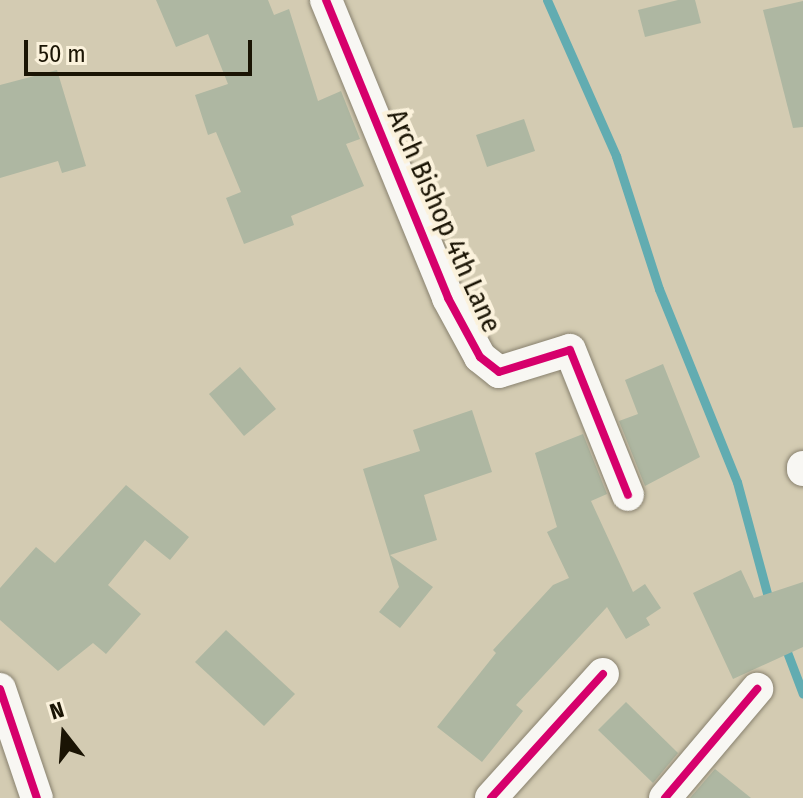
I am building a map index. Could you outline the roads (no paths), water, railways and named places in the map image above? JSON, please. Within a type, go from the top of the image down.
[{"type":"street","name":"Arch Bishop 4th Lane","points":[[326,0],[448,298],[480,357],[499,372],[570,350],[628,495]]},
{"type":"street","points":[[491,798],[603,674]]},
{"type":"street","points":[[0,689],[37,798]]},
{"type":"street","points":[[665,798],[757,689]]},
{"type":"waterway","points":[[547,0],[616,156],[659,289],[737,482],[770,604]]},
{"type":"waterway","points":[[784,644],[803,694]]}]
